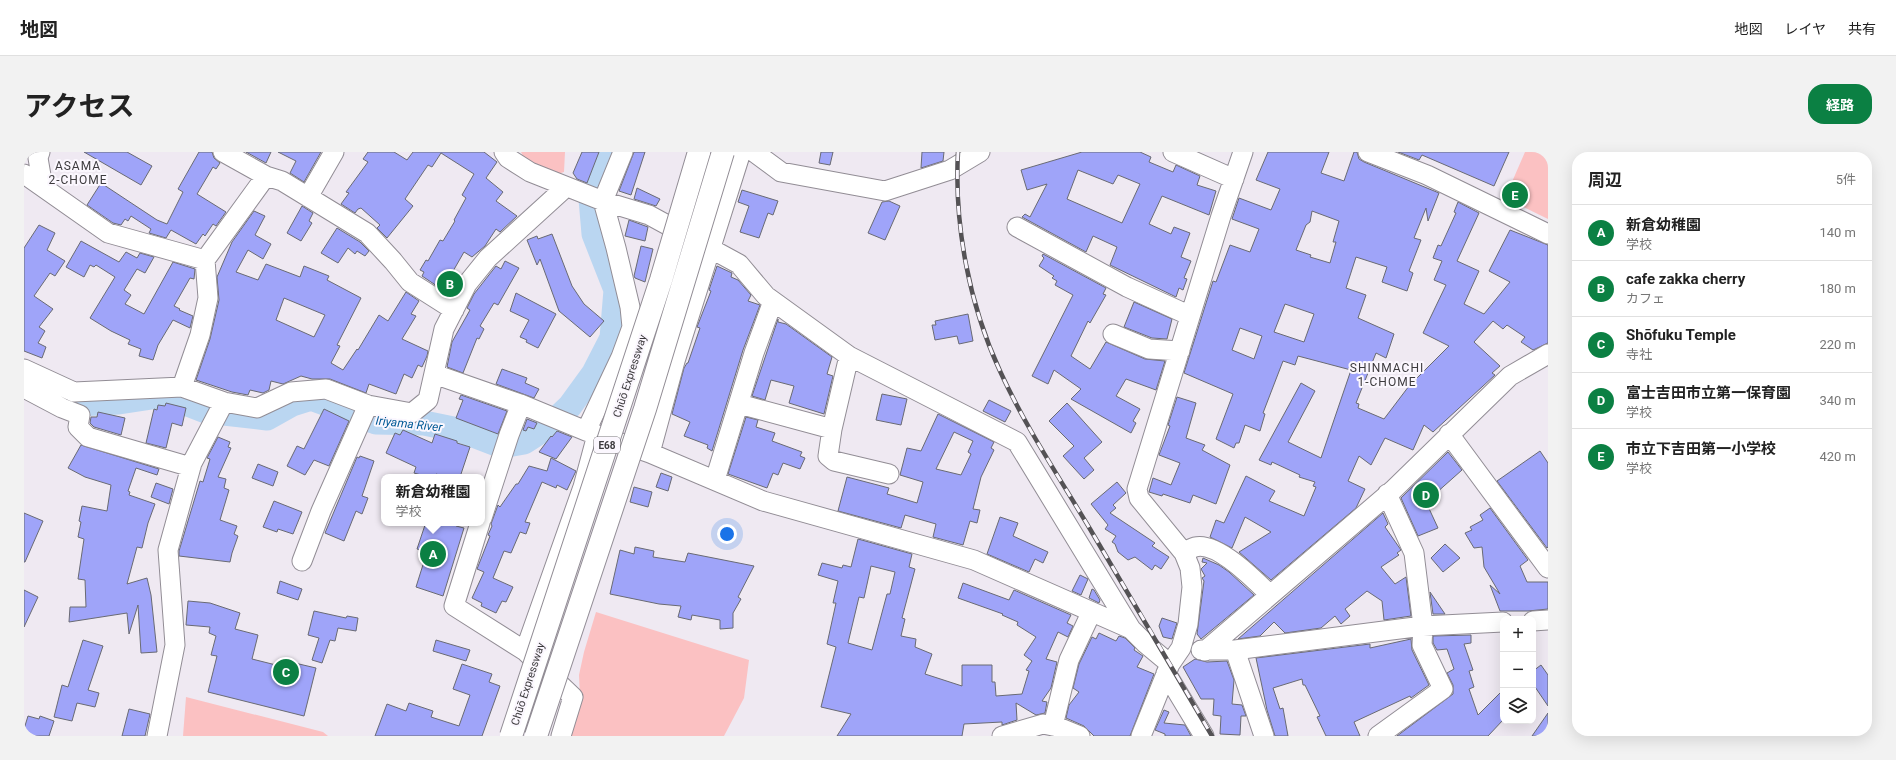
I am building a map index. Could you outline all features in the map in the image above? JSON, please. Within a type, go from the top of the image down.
[{"type":"highway","name":"Chūō Expressway","points":[[511,736],[661,280],[699,152]]},
{"type":"highway","name":"E68","points":[[536,736],[645,409],[723,152]]},
{"type":"street","points":[[224,152],[266,176],[282,181],[367,233],[410,282],[454,310]]},
{"type":"street","points":[[308,197],[334,152]]},
{"type":"street","points":[[504,152],[508,158],[530,172],[566,188],[649,215],[739,264],[766,296],[849,356],[1017,442],[1131,629],[1168,668],[1204,736]]},
{"type":"street","points":[[595,198],[623,152]]},
{"type":"street","points":[[650,453],[675,361],[741,152]]},
{"type":"street","points":[[754,152],[781,172],[885,191],[950,170],[980,152]]},
{"type":"street","points":[[1173,152],[1234,179]]},
{"type":"street","points":[[1141,736],[1168,668],[1181,648],[1188,624],[1192,587],[1190,568],[1184,553],[1139,498],[1137,489],[1191,314],[1244,152]]},
{"type":"street","points":[[1368,152],[1427,175],[1548,234]]},
{"type":"street","points":[[34,154],[44,187]]},
{"type":"street","points":[[24,174],[108,232],[205,260]]},
{"type":"street","points":[[182,387],[200,335],[208,298],[205,260],[266,176]]},
{"type":"street","points":[[24,369],[74,392],[182,387],[221,409],[257,408],[291,392],[326,389],[364,413],[412,413],[428,400],[444,329],[467,284],[488,258],[566,188]]},
{"type":"street","points":[[525,651],[583,487],[591,433],[632,327],[630,307],[620,263],[595,198]]},
{"type":"street","points":[[1017,227],[1127,287],[1184,313],[1191,314]]},
{"type":"street","points":[[715,480],[754,353],[773,301]]},
{"type":"street","points":[[1113,334],[1149,348],[1180,351]]},
{"type":"street","points":[[1204,651],[1387,494],[1510,376],[1548,354]]},
{"type":"street","points":[[849,356],[832,429],[828,456],[834,461],[889,474]]},
{"type":"street","points":[[434,374],[521,404],[591,433],[650,453],[763,501],[974,560],[1091,613],[1131,629]]},
{"type":"street","points":[[24,388],[62,408],[80,415],[78,427],[88,437],[191,467]]},
{"type":"street","points":[[485,509],[521,404]]},
{"type":"street","points":[[739,404],[832,429]]},
{"type":"street","points":[[157,736],[175,645],[168,550],[191,467],[221,409]]},
{"type":"street","points":[[302,561],[321,511],[364,413]]},
{"type":"street","points":[[1449,434],[1545,555]]},
{"type":"street","points":[[1378,736],[1443,689],[1422,645],[1423,626],[1414,554],[1387,494]]},
{"type":"street","points":[[479,526],[454,606],[525,651],[573,697],[561,736]]},
{"type":"street","points":[[1184,553],[1195,547],[1200,547],[1219,553],[1236,562],[1270,595]]},
{"type":"street","points":[[1053,726],[1069,660],[1091,613]]},
{"type":"street","points":[[1536,621],[1548,620]]},
{"type":"street","points":[[1181,648],[1204,651],[1235,650],[1423,626],[1500,622]]},
{"type":"street","points":[[1235,650],[1264,736]]},
{"type":"street","points":[[1002,736],[1043,724],[1080,736]]},
{"type":"shaded area","points":[[521,152],[565,152],[564,172],[551,176],[523,156]]},
{"type":"shaded area","points":[[1525,152],[1548,152],[1548,219],[1505,198]]},
{"type":"shaded area","points":[[596,612],[749,660],[744,698],[724,736],[571,736],[580,698],[579,675]]},
{"type":"shaded area","points":[[186,697],[323,732],[328,736],[183,736]]},
{"type":"building","points":[[84,152],[127,152],[152,166],[141,185]]},
{"type":"building","points":[[199,152],[212,152],[214,158],[220,163],[216,169],[213,167],[197,194],[226,212],[216,226],[213,224],[205,236],[203,234],[196,244],[171,230],[166,238],[149,233],[151,229],[131,216],[128,221],[125,219],[121,225],[113,223],[87,205],[101,183],[157,220],[167,224],[183,192],[178,189]]},
{"type":"building","points":[[246,152],[271,152],[266,163]]},
{"type":"building","points":[[278,152],[321,152],[304,182],[290,173],[296,161]]},
{"type":"building","points":[[368,152],[394,152],[407,160],[413,152],[484,152],[497,162],[486,178],[503,192],[496,201],[517,216],[500,232],[496,229],[485,246],[472,257],[464,252],[452,273],[456,275],[453,281],[455,283],[449,294],[422,276],[424,272],[420,270],[426,260],[428,261],[440,240],[443,241],[455,221],[454,220],[466,198],[462,195],[474,174],[441,153],[432,167],[428,165],[405,199],[413,206],[387,238],[377,228],[380,225],[361,208],[355,213],[341,204],[349,193],[346,192],[368,162],[363,159]]},
{"type":"building","points":[[582,152],[599,152],[587,183],[577,179],[573,173]]},
{"type":"building","points":[[634,152],[645,152],[631,195],[619,191]]},
{"type":"building","points":[[821,152],[833,152],[830,165],[819,163]]},
{"type":"building","points":[[922,152],[944,152],[943,161],[921,168]]},
{"type":"building","points":[[1082,152],[1140,152],[1151,157],[1149,162],[1173,172],[1176,165],[1200,176],[1197,185],[1216,191],[1209,215],[1162,196],[1149,224],[1171,234],[1174,227],[1190,233],[1181,257],[1191,261],[1184,278],[1187,279],[1183,290],[1179,288],[1176,297],[1110,265],[1117,247],[1093,236],[1086,252],[1022,217],[1025,214],[1030,217],[1047,184],[1027,190],[1021,170]],"holes":[[[1078,170],[1113,184],[1118,175],[1140,184],[1122,223],[1067,199]]]},
{"type":"building","points":[[1268,152],[1329,152],[1321,173],[1344,181],[1354,152],[1357,152],[1359,159],[1364,162],[1439,193],[1428,221],[1426,208],[1414,238],[1421,240],[1409,271],[1413,273],[1407,291],[1382,282],[1387,267],[1356,257],[1346,288],[1366,295],[1358,318],[1394,334],[1386,358],[1376,353],[1356,403],[1359,404],[1358,408],[1384,419],[1409,386],[1449,346],[1423,333],[1446,285],[1434,280],[1442,261],[1433,258],[1438,245],[1441,246],[1456,213],[1454,212],[1458,202],[1479,213],[1457,261],[1479,271],[1464,304],[1484,314],[1510,282],[1489,271],[1510,230],[1548,245],[1548,343],[1533,350],[1521,342],[1525,337],[1507,325],[1503,329],[1493,321],[1474,342],[1500,366],[1492,373],[1495,375],[1433,432],[1424,425],[1413,450],[1385,438],[1371,465],[1359,456],[1348,481],[1365,489],[1356,508],[1271,580],[1239,552],[1271,532],[1245,517],[1232,548],[1210,537],[1216,520],[1224,523],[1246,476],[1275,491],[1269,501],[1304,516],[1316,487],[1313,486],[1315,482],[1299,477],[1300,475],[1272,462],[1271,465],[1259,460],[1301,383],[1315,391],[1288,442],[1321,458],[1351,370],[1298,356],[1295,365],[1283,361],[1263,413],[1265,414],[1260,431],[1245,425],[1239,443],[1236,443],[1234,448],[1216,439],[1233,394],[1184,373],[1213,281],[1216,282],[1230,245],[1250,252],[1259,229],[1232,219],[1239,198],[1271,210],[1280,189],[1256,180]],"holes":[[[1312,211],[1339,221],[1333,242],[1336,242],[1330,263],[1310,257],[1311,255],[1296,250],[1306,225],[1310,222]],[[1285,304],[1314,314],[1304,342],[1274,332]],[[1240,328],[1262,336],[1254,359],[1232,350]]]},
{"type":"building","points":[[1398,152],[1509,152],[1494,186],[1422,155],[1419,160]]},
{"type":"building","points":[[637,188],[660,199],[656,206],[634,199]]},
{"type":"building","points":[[742,190],[778,201],[773,215],[768,213],[759,238],[740,232],[749,206],[738,202]]},
{"type":"building","points":[[889,201],[900,206],[885,240],[868,233],[882,202]]},
{"type":"building","points":[[302,206],[313,213],[309,221],[312,223],[301,241],[287,233]]},
{"type":"building","points":[[254,211],[265,216],[255,235],[271,244],[263,259],[248,250],[236,272],[258,280],[266,264],[300,277],[304,266],[329,276],[327,280],[361,298],[337,345],[340,346],[331,363],[343,370],[357,349],[358,350],[379,315],[388,321],[406,292],[419,301],[411,314],[416,316],[402,339],[428,351],[422,367],[418,365],[412,378],[404,374],[396,394],[369,384],[366,393],[330,379],[312,379],[301,376],[283,384],[271,381],[269,390],[263,393],[250,390],[248,395],[232,392],[196,380],[210,339],[219,300],[217,277],[232,242]],"holes":[[[284,298],[325,315],[314,337],[276,320]]]},
{"type":"building","points":[[629,220],[648,227],[645,241],[625,236]]},
{"type":"building","points":[[39,225],[55,233],[47,250],[65,261],[55,276],[50,273],[34,296],[53,309],[39,327],[45,331],[38,343],[46,347],[42,358],[24,351],[24,248]]},
{"type":"building","points":[[337,228],[360,242],[369,251],[365,256],[357,251],[355,254],[348,248],[338,263],[321,253]]},
{"type":"building","points":[[552,234],[572,286],[584,304],[604,321],[590,337],[559,311],[540,259],[537,265],[527,240],[537,236],[538,239]]},
{"type":"building","points":[[81,241],[119,262],[126,252],[137,258],[140,253],[154,257],[145,273],[137,269],[124,290],[131,295],[125,304],[144,314],[173,262],[195,269],[194,279],[190,278],[174,306],[180,309],[179,310],[193,316],[190,328],[173,320],[158,345],[153,360],[139,356],[141,349],[128,344],[130,340],[111,331],[90,318],[115,277],[96,265],[94,267],[90,265],[84,277],[66,267]]},
{"type":"building","points":[[641,246],[653,249],[645,282],[635,278],[634,276]]},
{"type":"building","points":[[1043,254],[1106,288],[1103,294],[1106,295],[1090,323],[1088,321],[1071,356],[1090,369],[1106,342],[1145,359],[1165,361],[1156,390],[1126,379],[1116,396],[1140,409],[1133,421],[1136,423],[1131,433],[1071,399],[1081,389],[1054,370],[1048,384],[1032,376],[1073,295],[1055,285],[1057,281],[1052,278],[1054,276],[1039,266],[1044,258],[1042,256]]},
{"type":"building","points":[[505,261],[519,268],[498,305],[494,303],[480,326],[484,329],[479,339],[477,338],[463,373],[447,367],[452,342],[470,310],[467,308],[474,294],[496,266],[501,269]]},
{"type":"building","points":[[717,266],[732,273],[731,277],[738,280],[751,295],[748,301],[760,305],[743,350],[712,451],[707,448],[708,445],[684,436],[690,422],[672,414],[684,368],[688,363],[700,328],[697,327],[711,291],[709,290]]},
{"type":"building","points":[[516,293],[556,314],[538,348],[520,337],[529,320],[510,311]]},
{"type":"building","points":[[1134,302],[1172,319],[1167,339],[1152,338],[1124,327]]},
{"type":"building","points":[[968,314],[973,341],[959,344],[957,336],[935,340],[932,325],[936,325],[935,321]]},
{"type":"building","points":[[778,319],[778,322],[786,324],[832,357],[827,374],[833,376],[824,414],[789,403],[794,386],[771,380],[765,400],[752,396]]},
{"type":"building","points":[[502,369],[527,378],[525,383],[539,389],[534,398],[496,384]]},
{"type":"building","points":[[882,394],[907,399],[901,425],[876,420]]},
{"type":"building","points":[[461,395],[507,411],[498,434],[456,418],[463,400],[459,399]]},
{"type":"building","points":[[1177,397],[1196,403],[1186,438],[1205,445],[1202,450],[1230,465],[1216,504],[1193,495],[1190,503],[1163,494],[1162,496],[1149,492],[1153,478],[1171,485],[1180,463],[1159,455],[1170,426],[1168,425]]},
{"type":"building","points":[[989,400],[1011,411],[1005,422],[983,411]]},
{"type":"building","points":[[166,403],[186,408],[182,426],[172,423],[166,448],[146,443],[154,409],[157,410],[158,405],[165,406]]},
{"type":"building","points":[[1067,403],[1102,442],[1084,458],[1094,470],[1084,479],[1063,456],[1074,446],[1049,421]]},
{"type":"building","points":[[324,409],[349,421],[329,466],[314,460],[305,475],[287,466],[297,446],[304,449]]},
{"type":"building","points":[[98,412],[125,418],[121,435],[94,427],[90,423],[91,417],[97,417]]},
{"type":"building","points":[[938,414],[994,442],[991,448],[994,450],[981,477],[973,509],[980,510],[977,523],[970,521],[963,545],[933,537],[936,524],[905,515],[901,528],[838,511],[847,477],[889,488],[887,494],[917,503],[923,482],[900,475],[907,448],[921,451]],"holes":[[[954,432],[973,441],[968,452],[971,454],[961,475],[936,469]]]},
{"type":"building","points":[[746,417],[758,420],[756,427],[775,433],[772,441],[802,452],[800,456],[805,458],[800,469],[783,463],[778,475],[773,473],[767,488],[728,474]]},
{"type":"building","points":[[527,419],[537,423],[534,429],[528,427],[526,431],[523,430]]},
{"type":"building","points":[[403,430],[432,443],[435,434],[470,447],[461,474],[414,473],[416,467],[386,453],[395,433],[400,435]]},
{"type":"building","points":[[557,431],[572,437],[556,459],[539,452],[551,436],[552,437]]},
{"type":"building","points":[[218,437],[230,442],[228,447],[231,448],[218,477],[226,479],[224,488],[229,490],[220,520],[237,526],[234,534],[238,536],[230,562],[179,556],[179,551],[200,481],[203,482],[210,459],[207,458]]},
{"type":"building","points":[[81,445],[159,469],[157,475],[136,468],[128,491],[130,492],[129,495],[155,504],[148,523],[142,548],[137,547],[127,584],[147,578],[151,595],[157,652],[141,653],[138,605],[129,634],[127,613],[69,622],[70,607],[86,607],[85,580],[78,579],[84,539],[78,537],[82,506],[107,511],[111,485],[85,477],[68,468]]},
{"type":"building","points":[[1540,451],[1548,463],[1547,548],[1497,481]]},
{"type":"building","points":[[1448,452],[1462,470],[1426,502],[1438,528],[1418,536],[1401,498]]},
{"type":"building","points":[[360,456],[374,461],[362,496],[368,498],[362,514],[356,511],[344,541],[325,533],[357,457],[359,458]]},
{"type":"building","points":[[551,458],[576,471],[567,490],[557,485],[556,488],[542,482],[525,522],[530,523],[526,534],[520,532],[511,553],[504,551],[493,578],[513,587],[506,602],[502,601],[496,613],[481,606],[482,603],[472,598],[484,572],[477,569],[490,536],[488,535],[492,526],[491,524],[498,505],[500,507],[516,484],[518,484],[529,466],[547,471]]},
{"type":"building","points":[[258,464],[278,472],[273,486],[252,478]]},
{"type":"building","points":[[661,473],[672,477],[668,491],[656,487]]},
{"type":"building","points":[[1117,482],[1126,493],[1113,505],[1116,508],[1110,513],[1155,543],[1152,546],[1169,557],[1161,569],[1155,565],[1152,570],[1135,557],[1128,560],[1118,552],[1115,544],[1112,542],[1116,536],[1105,529],[1108,525],[1091,504]]},
{"type":"building","points":[[156,483],[173,489],[169,504],[151,497]]},
{"type":"building","points":[[634,487],[652,492],[648,507],[630,502]]},
{"type":"building","points":[[274,501],[302,512],[293,534],[278,529],[277,532],[263,527]]},
{"type":"building","points":[[1490,508],[1528,560],[1520,566],[1527,582],[1548,582],[1548,609],[1500,611],[1490,585],[1500,594],[1484,567],[1482,547],[1474,548],[1465,533],[1472,530],[1470,527],[1483,520],[1480,515]]},
{"type":"building","points":[[24,513],[43,521],[25,562],[24,562]]},
{"type":"building","points":[[1383,513],[1388,524],[1385,527],[1401,550],[1397,553],[1399,555],[1381,567],[1395,584],[1406,577],[1411,616],[1384,620],[1382,601],[1367,591],[1345,609],[1350,616],[1341,624],[1335,616],[1321,628],[1285,633],[1274,622],[1260,636],[1238,639]]},
{"type":"building","points":[[1000,517],[1018,523],[1013,536],[1048,552],[1043,563],[1035,559],[1029,572],[987,554]]},
{"type":"building","points":[[425,526],[456,526],[464,528],[443,596],[416,587],[427,552],[417,549]]},
{"type":"building","points":[[858,539],[912,554],[909,567],[915,569],[902,618],[905,619],[901,636],[916,639],[915,647],[932,654],[925,674],[962,686],[962,665],[992,665],[992,682],[995,682],[996,696],[1022,694],[1029,671],[1026,670],[1032,661],[1024,655],[1036,637],[1017,625],[1018,622],[1002,615],[1003,614],[958,598],[963,583],[1009,600],[1014,590],[1071,615],[1067,623],[1073,626],[1068,637],[1058,632],[1046,659],[1057,662],[1051,688],[1042,701],[1047,702],[1045,713],[1036,715],[1016,703],[1017,720],[1002,725],[1002,722],[964,724],[962,736],[837,736],[851,714],[821,707],[836,647],[827,644],[836,603],[833,603],[838,581],[818,575],[822,563],[842,568],[843,565],[851,567]],"holes":[[[871,566],[895,572],[890,594],[887,594],[872,650],[848,643],[859,597],[864,598]]]},
{"type":"building","points":[[1445,544],[1460,558],[1443,572],[1431,558]]},
{"type":"building","points":[[635,547],[654,551],[653,557],[685,562],[688,553],[754,566],[738,597],[741,599],[733,613],[733,628],[720,629],[720,620],[692,615],[691,620],[678,617],[681,606],[659,604],[610,594],[620,550],[634,554]]},
{"type":"building","points":[[1203,558],[1219,565],[1229,572],[1254,595],[1201,639],[1197,634],[1204,581],[1202,578],[1205,576],[1201,569],[1207,563],[1202,562]]},
{"type":"building","points":[[1080,575],[1088,579],[1081,595],[1072,591]]},
{"type":"building","points":[[280,581],[302,589],[298,600],[277,593]]},
{"type":"building","points":[[1092,589],[1100,600],[1099,603],[1089,598]]},
{"type":"building","points":[[24,590],[38,597],[24,627]]},
{"type":"building","points":[[1430,592],[1445,614],[1433,614]]},
{"type":"building","points":[[188,601],[210,603],[240,613],[235,629],[258,635],[252,659],[280,666],[282,660],[316,668],[304,716],[208,692],[217,656],[211,655],[216,636],[209,633],[210,627],[186,625]]},
{"type":"building","points":[[314,611],[346,618],[347,616],[358,618],[356,631],[338,628],[335,641],[330,640],[322,663],[312,660],[319,638],[308,635]]},
{"type":"building","points":[[1162,618],[1177,623],[1172,639],[1163,637],[1159,626]]},
{"type":"building","points":[[1099,633],[1116,641],[1119,636],[1125,638],[1135,648],[1134,650],[1143,656],[1137,667],[1154,674],[1130,736],[1094,736],[1084,726],[1066,718],[1069,705],[1079,692],[1073,688],[1079,664],[1092,637],[1096,639]]},
{"type":"building","points":[[1471,635],[1471,643],[1464,644],[1473,670],[1469,671],[1474,687],[1469,689],[1478,715],[1500,693],[1500,723],[1488,736],[1397,736],[1453,694],[1453,685],[1447,673],[1454,669],[1447,649],[1437,650],[1433,643],[1433,636]]},
{"type":"building","points":[[1411,639],[1412,650],[1429,685],[1411,698],[1410,696],[1354,722],[1360,736],[1326,736],[1317,717],[1320,716],[1305,685],[1303,685],[1302,679],[1273,688],[1280,709],[1283,708],[1288,736],[1275,736],[1267,710],[1256,658],[1370,644],[1370,648]]},
{"type":"building","points":[[83,640],[103,646],[88,690],[99,693],[95,707],[77,703],[72,721],[54,717],[62,685],[68,687]]},
{"type":"building","points":[[436,640],[470,650],[466,661],[433,651]]},
{"type":"building","points":[[1195,659],[1207,662],[1227,661],[1234,680],[1232,704],[1242,705],[1246,716],[1241,716],[1240,735],[1220,734],[1221,716],[1213,715],[1214,699],[1201,699],[1183,667]]},
{"type":"building","points":[[462,664],[492,674],[489,682],[500,686],[482,736],[375,736],[387,704],[406,711],[409,703],[433,711],[431,717],[459,726],[470,695],[453,689]]},
{"type":"building","points":[[1541,665],[1548,675],[1548,706],[1536,688],[1536,669]]},
{"type":"building","points":[[129,709],[150,714],[145,736],[122,736]]},
{"type":"building","points":[[1164,710],[1169,712],[1164,723],[1185,725],[1191,736],[1165,736],[1165,734],[1155,730]]},
{"type":"building","points":[[1548,713],[1548,736],[1532,736]]},
{"type":"building","points":[[28,716],[39,719],[40,716],[54,721],[49,736],[24,736],[24,729]]},
{"type":"waterway","name":"Iriyama River","points":[[32,383],[78,404],[119,402],[165,395],[206,411],[267,418],[292,404],[311,398],[376,422],[424,423],[463,431],[502,446],[524,442],[549,426],[570,406],[594,373],[612,338],[616,290],[594,234],[591,199],[607,152]]},
{"type":"railway","points":[[958,152],[957,180],[961,236],[966,264],[980,319],[1000,371],[1031,431],[1212,736]]},
{"type":"place","name":"市立下吉田第一小学校","points":[[1515,195]]},
{"type":"place","name":"cafe zakka cherry","points":[[450,284]]},
{"type":"place","name":"富士吉田市立第一保育園","points":[[1426,495]]},
{"type":"place","name":"新倉幼稚園","points":[[433,554]]},
{"type":"place","name":"Shōfuku Temple","points":[[286,672]]},
{"type":"district","name":"ASAMA 2-CHOME","points":[[78,173]]},
{"type":"district","name":"SHINMACHI 1-CHOME","points":[[1387,375]]}]
